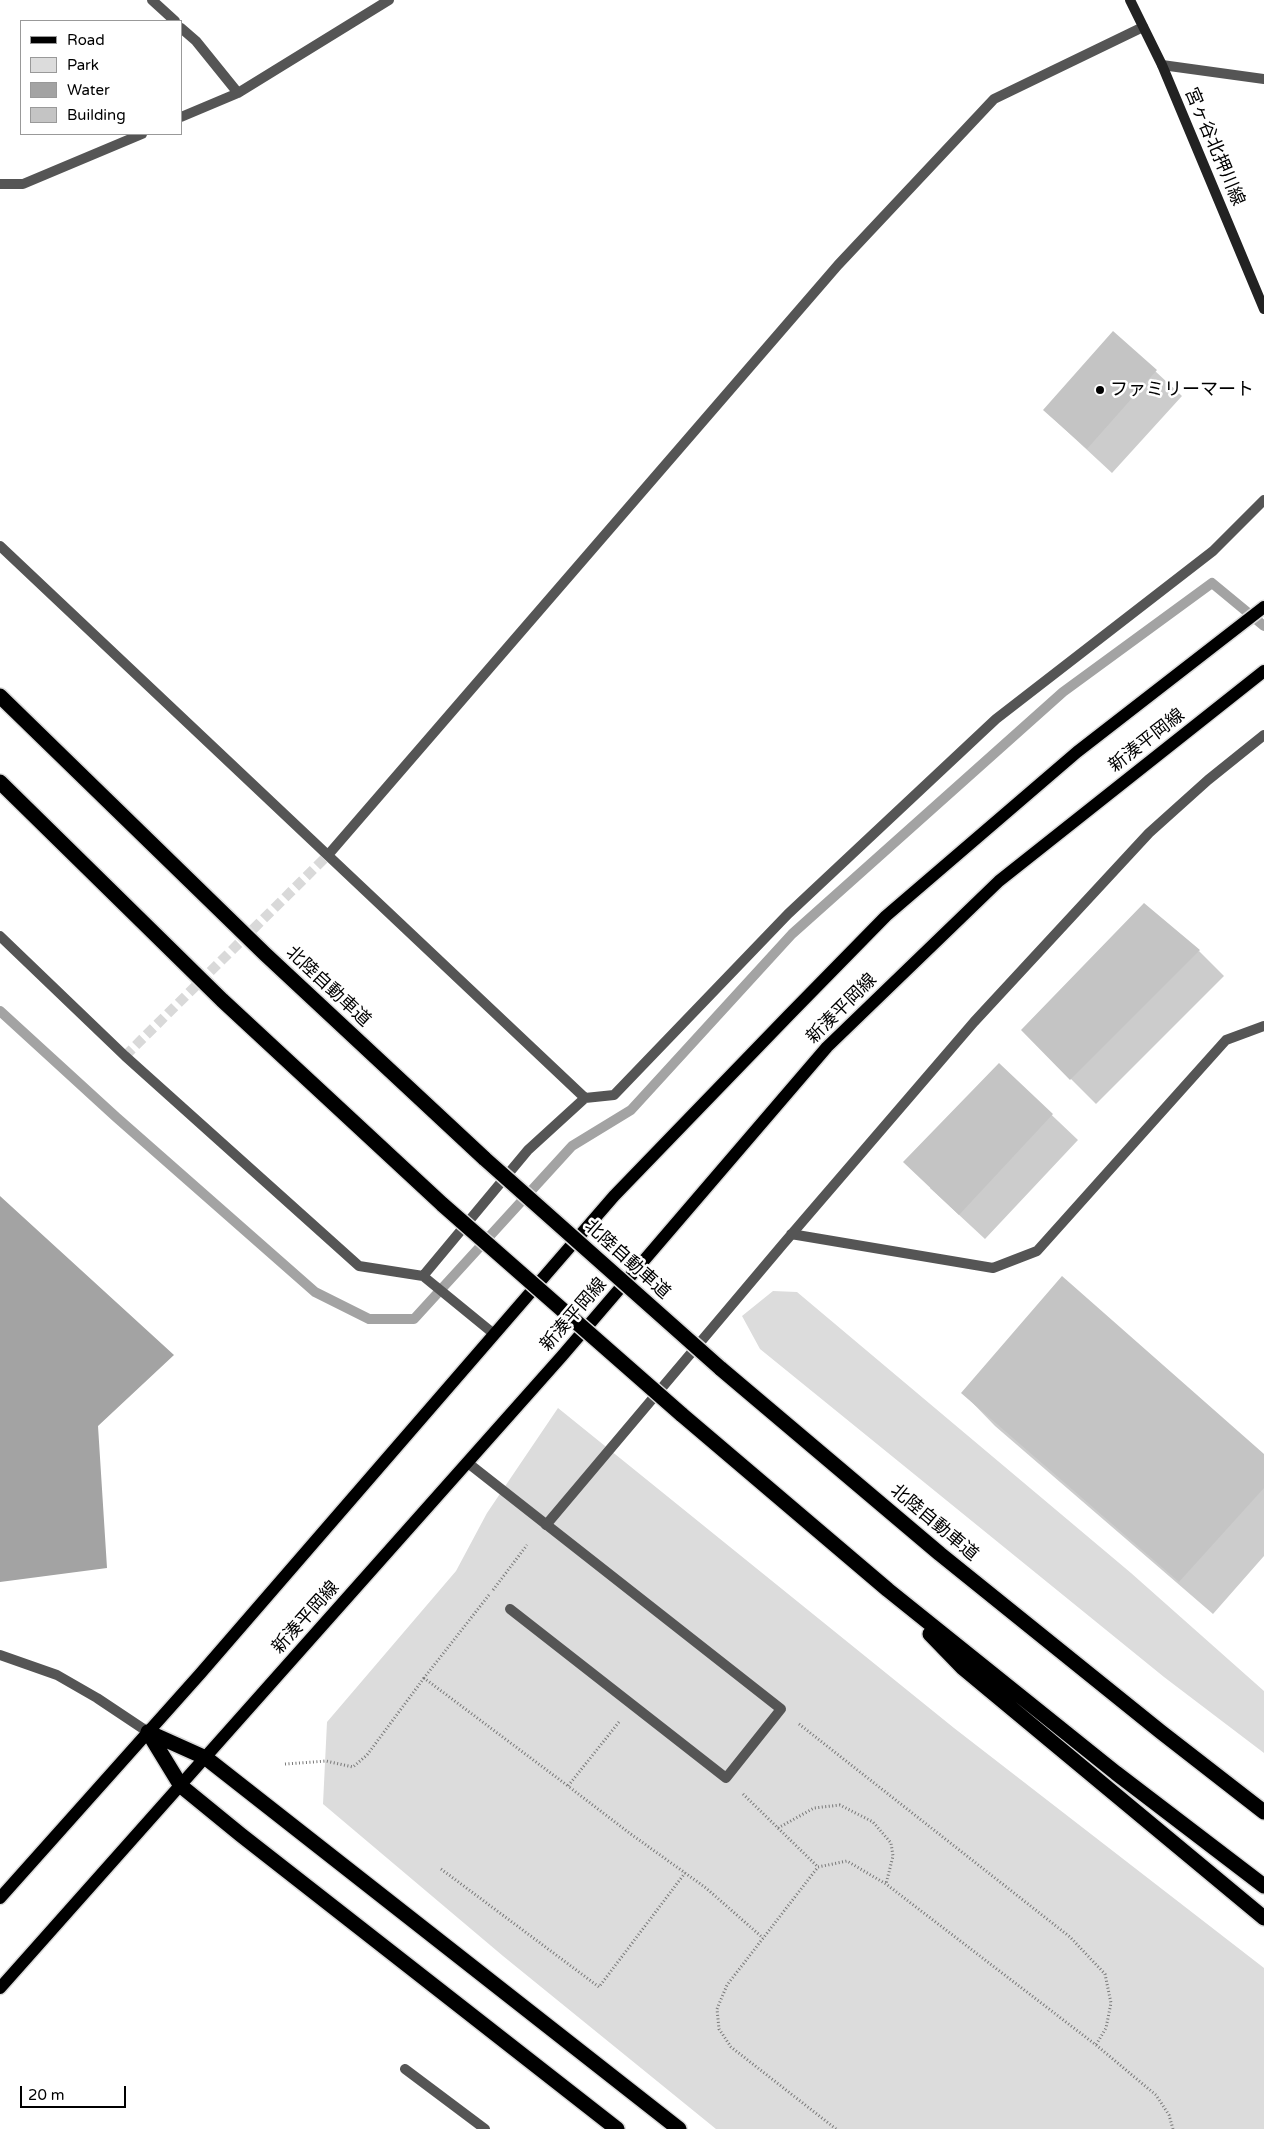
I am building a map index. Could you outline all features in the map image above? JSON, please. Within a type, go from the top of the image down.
[{"type":"highway","name":"北陸自動車道","points":[[0,696],[265,954],[484,1159],[720,1368],[940,1554],[1161,1732],[1264,1812]]},
{"type":"highway","points":[[0,782],[222,1000],[443,1205],[681,1414],[888,1590],[1108,1767],[1264,1886]]},
{"type":"highway","points":[[888,1590],[963,1668],[1264,1918]]},
{"type":"highway","points":[[148,1732],[206,1758],[679,2129]]},
{"type":"highway","points":[[148,1732],[181,1786],[617,2129]]},
{"type":"main road","name":"宮ヶ谷北押川線","points":[[1130,0],[1162,65],[1264,309]]},
{"type":"main road","name":"新湊平岡線","points":[[0,1898],[148,1732],[614,1196],[886,916],[1077,752],[1264,607]]},
{"type":"main road","name":"新湊平岡線","points":[[0,1988],[468,1463],[827,1047],[999,881],[1264,671]]},
{"type":"street","points":[[152,0],[174,20]]},
{"type":"street","points":[[182,117],[238,93],[390,0]]},
{"type":"street","points":[[328,854],[838,264],[994,98],[1143,27]]},
{"type":"street","points":[[182,29],[196,41],[238,93]]},
{"type":"street","points":[[1162,65],[1264,79]]},
{"type":"street","points":[[0,184],[23,184],[140,135]]},
{"type":"street","points":[[423,1276],[528,1150],[585,1098],[614,1095],[788,914],[996,719],[1213,551],[1264,500]]},
{"type":"street","points":[[0,546],[585,1098]]},
{"type":"street","points":[[546,1525],[791,1234],[974,1022],[1149,833],[1208,780],[1264,735]]},
{"type":"street","points":[[0,936],[125,1056],[359,1266],[423,1276],[494,1334]]},
{"type":"street","points":[[791,1234],[993,1268],[1036,1251],[1226,1040],[1264,1026]]},
{"type":"street","points":[[468,1463],[781,1709],[726,1778],[510,1608]]},
{"type":"street","points":[[0,1656],[57,1676],[97,1698],[148,1732]]},
{"type":"street","points":[[405,2069],[485,2129]]},
{"type":"path","points":[[285,1764],[326,1761],[353,1767],[367,1755],[424,1678],[528,1545]]},
{"type":"path","points":[[424,1678],[628,1832],[706,1888],[763,1938]]},
{"type":"path","points":[[568,1786],[633,1705]]},
{"type":"path","points":[[781,1709],[1070,1937],[1105,1974],[1111,2003],[1106,2028],[1096,2045]]},
{"type":"path","points":[[726,1778],[818,1867]]},
{"type":"path","points":[[778,1828],[814,1808],[840,1804],[873,1822],[891,1843],[893,1856],[886,1884]]},
{"type":"path","points":[[836,2129],[731,2047],[719,2029],[718,2009],[727,1985],[818,1867],[847,1861],[886,1884],[1096,2045],[1156,2095],[1169,2115],[1173,2129]]},
{"type":"path","points":[[441,1869],[600,1987],[685,1873]]},
{"type":"green space","points":[[773,1291],[797,1292],[1131,1573],[1264,1691],[1264,1753],[1164,1677],[760,1349],[742,1316]]},
{"type":"green space","points":[[558,1408],[954,1728],[1264,1968],[1264,2129],[716,2129],[503,1956],[323,1804],[327,1722],[456,1571],[487,1513]]},
{"type":"water","points":[[0,1196],[174,1355],[98,1426],[107,1568],[0,1582]]},
{"type":"building","name":"ファミリーマート","points":[[1113,331],[1157,370],[1087,449],[1043,410]]},
{"type":"building","points":[[1144,903],[1200,950],[1070,1080],[1021,1030]]},
{"type":"building","points":[[999,1063],[1053,1114],[959,1215],[903,1162]]},
{"type":"building","points":[[1062,1276],[1264,1454],[1264,1488],[1179,1582],[961,1393]]},
{"type":"waterway","points":[[0,1011],[116,1117],[315,1292],[369,1319],[414,1319],[572,1146],[631,1110],[792,934],[1063,692],[1212,583],[1264,626]]},
{"type":"tunnel","points":[[125,1056],[328,855]]},
{"type":"place","name":"ファミリーマート","points":[[1100,390]]}]
